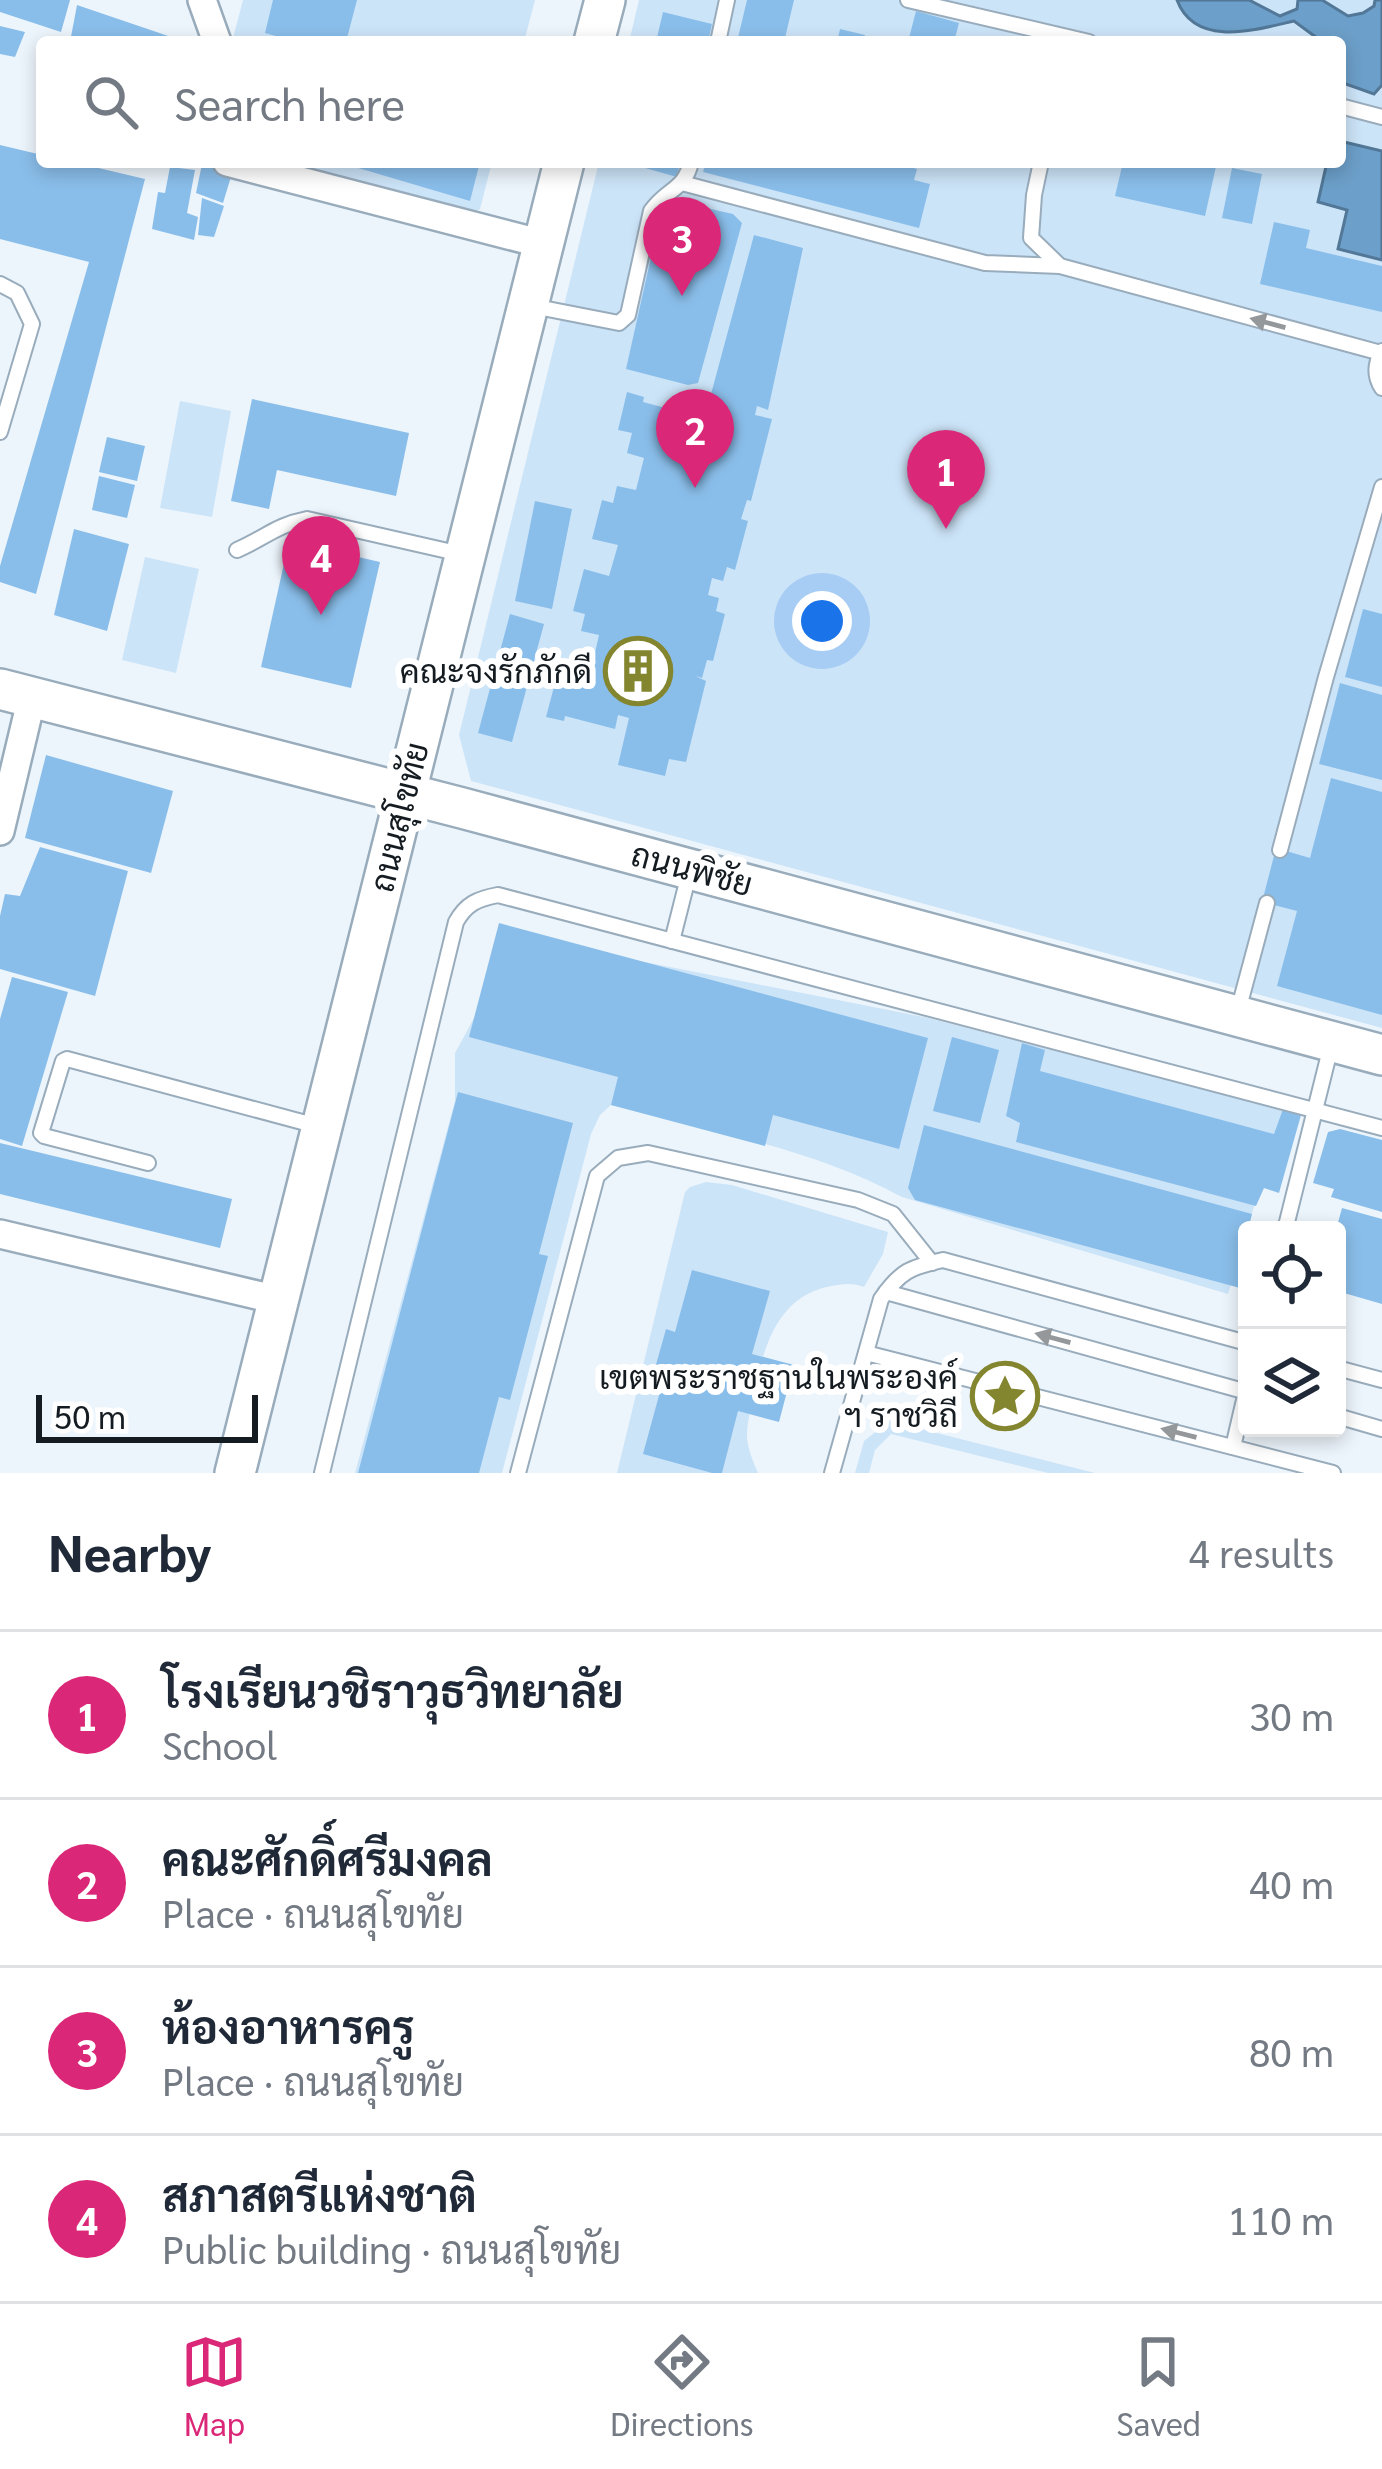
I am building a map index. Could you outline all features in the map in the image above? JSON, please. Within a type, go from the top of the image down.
[{"type":"street","points":[[202,0],[215,36]]},
{"type":"street","points":[[595,36],[604,0]]},
{"type":"street","points":[[250,168],[543,244]]},
{"type":"street","name":"ถนนสุโขทัย","points":[[235,1473],[562,168]]},
{"type":"street","points":[[0,831],[16,693]]},
{"type":"street","name":"ถนนพิชัย","points":[[16,693],[1382,1055]]},
{"type":"street","points":[[0,1234],[278,1300]]},
{"type":"lane","points":[[719,36],[728,0]]},
{"type":"lane","points":[[908,0],[968,6],[1063,36]]},
{"type":"lane","points":[[1346,108],[1382,117]]},
{"type":"lane","points":[[527,305],[619,323],[628,315],[650,211],[682,184],[690,168]]},
{"type":"lane","points":[[1040,168],[1031,238],[1060,266]]},
{"type":"lane","points":[[682,184],[985,263],[1060,266],[1381,352],[1376,373],[1382,388]]},
{"type":"lane","points":[[0,284],[17,293],[32,323],[0,432]]},
{"type":"lane","points":[[1280,850],[1382,487]]},
{"type":"lane","points":[[237,550],[282,524],[307,519],[465,555]]},
{"type":"lane","points":[[672,941],[690,869]]},
{"type":"lane","points":[[322,1473],[456,922],[465,907],[482,898],[498,895],[1382,1128]]},
{"type":"lane","points":[[1237,1016],[1267,903]]},
{"type":"lane","points":[[1287,1221],[1332,1041]]},
{"type":"lane","points":[[148,1163],[40,1133],[63,1061],[150,1079],[322,1127]]},
{"type":"lane","points":[[518,1473],[597,1176],[618,1158],[648,1153],[858,1200],[893,1214],[932,1263]]},
{"type":"lane","points":[[832,1473],[879,1304],[894,1280],[911,1268],[943,1260],[1238,1341]]},
{"type":"lane","points":[[886,1292],[1238,1388]]},
{"type":"lane","points":[[866,1353],[1333,1473]]},
{"type":"lane","points":[[1346,1370],[1382,1380]]},
{"type":"lane","points":[[1346,1419],[1382,1429]]},
{"type":"lane","points":[[1233,1448],[1238,1427]]},
{"type":"shaded area","points":[[243,0],[535,0],[526,36],[234,36]]},
{"type":"shaded area","points":[[639,0],[1382,0],[1382,1028],[471,781],[459,735],[598,168],[1346,168],[1346,36],[630,36]]},
{"type":"shaded area","points":[[303,168],[490,168],[480,209],[473,213]]},
{"type":"shaded area","points":[[180,401],[231,411],[212,517],[160,508]]},
{"type":"shaded area","points":[[145,557],[199,569],[176,673],[122,660]]},
{"type":"shaded area","points":[[518,937],[924,1017],[1283,1109],[1250,1221],[1238,1221],[1238,1260],[1228,1294],[902,1197],[796,1153],[611,1105],[591,1134],[502,1473],[355,1473],[455,1101],[455,1053]]},
{"type":"shaded area","points":[[706,1182],[732,1185],[888,1232],[883,1254],[864,1287],[842,1284],[810,1293],[776,1326],[763,1356],[748,1425],[748,1446],[758,1473],[617,1473],[685,1192]]},
{"type":"shaded area","points":[[889,1421],[1095,1473],[1048,1473],[891,1434],[875,1450],[869,1473],[855,1473],[864,1441]]},
{"type":"water","points":[[1177,0],[1249,0],[1280,16],[1297,9],[1298,0],[1322,0],[1348,16],[1363,13],[1375,0],[1382,0],[1382,85],[1374,94],[1346,84],[1346,36],[1314,36],[1294,21],[1245,31],[1212,30],[1186,15]]},
{"type":"water","points":[[1346,142],[1382,151],[1382,260],[1338,249],[1347,210],[1318,202],[1326,168],[1346,168]]},
{"type":"building","points":[[0,0],[70,0],[61,32],[0,12]]},
{"type":"building","points":[[273,0],[357,0],[348,36],[265,33]]},
{"type":"building","points":[[747,0],[794,0],[785,36],[738,36]]},
{"type":"building","points":[[77,5],[168,36],[71,36]]},
{"type":"building","points":[[916,11],[959,23],[956,36],[910,36]]},
{"type":"building","points":[[663,12],[712,24],[709,36],[657,36]]},
{"type":"building","points":[[0,26],[25,32],[15,57],[0,54]]},
{"type":"building","points":[[840,29],[865,35],[865,36],[838,36]]},
{"type":"building","points":[[0,145],[36,154],[36,168],[98,168],[145,179],[36,594],[0,582],[0,566],[89,262],[0,239]]},
{"type":"building","points":[[170,168],[195,170],[187,213],[198,217],[194,240],[152,229],[158,192],[165,193]]},
{"type":"building","points":[[201,168],[233,170],[223,203],[196,193]]},
{"type":"building","points":[[358,168],[478,168],[470,201]]},
{"type":"building","points":[[645,168],[679,168],[677,177]]},
{"type":"building","points":[[704,168],[913,168],[914,180],[930,184],[919,228],[703,172]]},
{"type":"building","points":[[1122,168],[1216,168],[1205,216],[1115,196]]},
{"type":"building","points":[[1232,168],[1262,174],[1252,224],[1222,218]]},
{"type":"building","points":[[202,198],[224,206],[214,237],[198,235]]},
{"type":"building","points":[[680,202],[733,214],[742,223],[698,383],[688,385],[626,369],[662,208]]},
{"type":"building","points":[[1274,222],[1310,230],[1306,248],[1382,266],[1382,312],[1260,284]]},
{"type":"building","points":[[754,235],[803,248],[768,410],[757,406],[755,415],[772,419],[751,501],[747,500],[741,519],[748,521],[735,570],[727,567],[723,581],[712,578],[708,595],[719,598],[716,611],[725,614],[713,661],[707,660],[702,678],[695,676],[706,681],[686,762],[669,759],[665,776],[618,765],[629,718],[618,715],[615,729],[565,716],[564,721],[546,717],[556,679],[569,682],[574,662],[592,666],[599,635],[581,631],[585,614],[573,611],[584,569],[609,576],[618,545],[592,539],[602,500],[613,503],[617,486],[636,490],[644,458],[627,453],[632,433],[618,430],[627,392],[644,397],[643,402],[692,415],[689,428],[701,431]]},
{"type":"building","points":[[252,399],[409,433],[396,496],[277,470],[269,509],[231,501]]},
{"type":"building","points":[[107,437],[145,446],[137,481],[99,472]]},
{"type":"building","points":[[99,476],[135,485],[127,518],[92,510]]},
{"type":"building","points":[[535,501],[572,509],[552,609],[515,601]]},
{"type":"building","points":[[74,529],[129,544],[107,631],[54,615]]},
{"type":"building","points":[[289,541],[380,562],[351,688],[261,667]]},
{"type":"building","points":[[1363,609],[1382,614],[1382,687],[1345,677]]},
{"type":"building","points":[[510,614],[544,624],[512,742],[478,733]]},
{"type":"building","points":[[1340,683],[1382,695],[1382,780],[1319,764]]},
{"type":"building","points":[[46,755],[173,791],[151,873],[25,838]]},
{"type":"building","points":[[1331,778],[1382,792],[1382,1015],[1277,986],[1297,911],[1262,902],[1276,848],[1310,858]]},
{"type":"building","points":[[40,847],[128,871],[95,996],[0,969],[5,894],[20,896]]},
{"type":"building","points":[[499,923],[928,1038],[899,1149],[773,1115],[765,1146],[611,1105],[618,1077],[469,1037]]},
{"type":"building","points":[[12,977],[68,992],[22,1146],[0,1139],[0,1019]]},
{"type":"building","points":[[952,1037],[999,1050],[980,1123],[933,1111]]},
{"type":"building","points":[[1022,1043],[1045,1050],[1040,1071],[1274,1134],[1283,1109],[1301,1115],[1279,1193],[1264,1188],[1256,1206],[1016,1142],[1020,1123],[1006,1116]]},
{"type":"building","points":[[458,1092],[573,1123],[539,1254],[548,1256],[510,1400],[499,1397],[479,1473],[358,1473]]},
{"type":"building","points":[[924,1125],[1252,1214],[1250,1221],[1238,1221],[1238,1287],[915,1200],[908,1188]]},
{"type":"building","points":[[1340,1129],[1382,1140],[1382,1212],[1331,1197],[1334,1189],[1313,1183],[1328,1132]]},
{"type":"building","points":[[0,1143],[232,1199],[220,1248],[0,1194]]},
{"type":"building","points":[[1342,1208],[1382,1219],[1382,1304],[1346,1294],[1346,1221],[1338,1221]]},
{"type":"building","points":[[692,1270],[770,1291],[752,1354],[794,1365],[779,1422],[738,1411],[722,1473],[643,1454],[661,1388],[650,1386],[666,1329],[675,1332]]},
{"type":"place","name":"ห้องอาหารครู","points":[[682,296]]},
{"type":"place","name":"คณะศักดิ์ศรีมงคล","points":[[695,488]]},
{"type":"place","name":"โรงเรียนวชิราวุธวิทยาลัย","points":[[946,529]]},
{"type":"place","name":"สภาสตรีแห่งชาติ","points":[[321,615]]},
{"type":"place","name":"คณะจงรักภักดี","points":[[638,671]]},
{"type":"place","name":"เขตพระราชฐานในพระองค์ ฯ ราชวิถี","points":[[1005,1396]]}]
